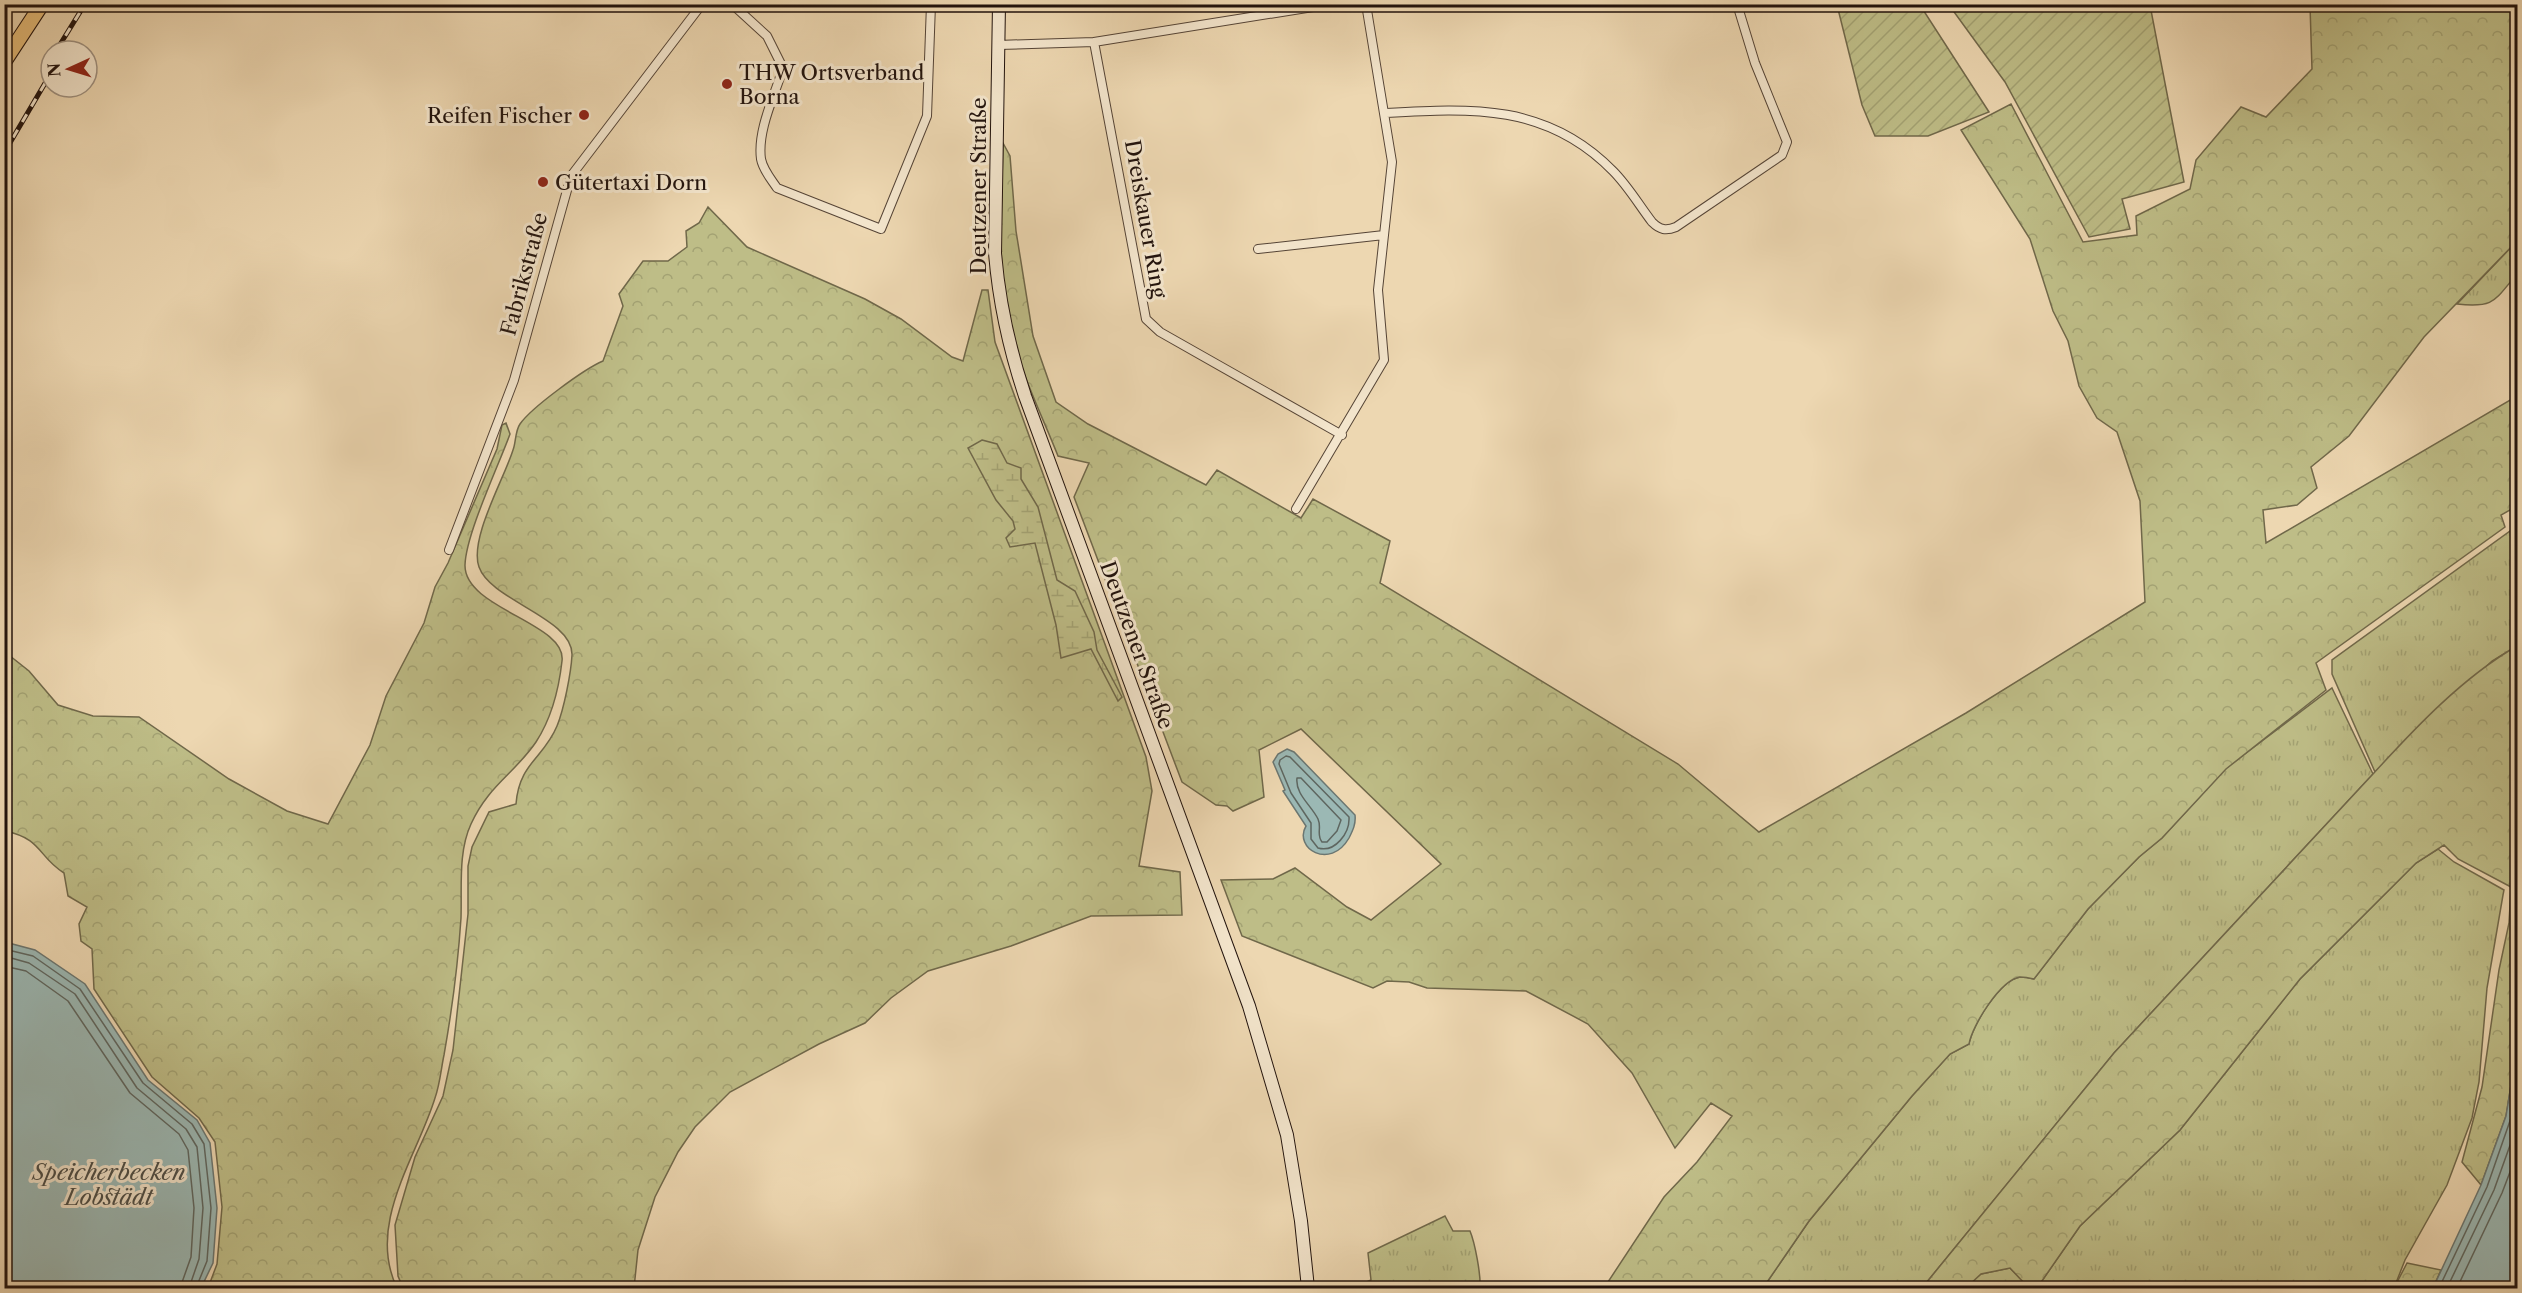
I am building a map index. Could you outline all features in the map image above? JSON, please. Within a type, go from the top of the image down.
[{"type":"main road","points":[[5,62],[42,4]]},
{"type":"main road","name":"Deutzener Straße","points":[[999,4],[995,253],[997,284],[1010,347],[1025,396],[1249,1006],[1287,1135],[1301,1221],[1308,1288]]},
{"type":"street","name":"Fabrikstraße","points":[[449,550],[514,380],[551,239],[571,176],[702,4]]},
{"type":"street","points":[[732,4],[767,36],[783,68],[762,135],[761,159],[766,173],[777,188],[881,229],[927,116],[932,4]]},
{"type":"street","points":[[998,45],[1094,42],[1314,6],[1344,8],[1358,4]]},
{"type":"street","points":[[1296,509],[1342,435],[1384,360],[1378,290],[1392,162],[1366,4]]},
{"type":"street","points":[[1384,113],[1480,110],[1516,115],[1539,123],[1575,141],[1598,158],[1612,171],[1652,222],[1660,229],[1667,230],[1676,227],[1782,155],[1786,149],[1787,142],[1755,63],[1737,4]]},
{"type":"street","name":"Dreiskauer Ring","points":[[1094,42],[1146,318],[1160,332],[1342,435]]},
{"type":"street","points":[[1258,249],[1384,235]]},
{"type":"green space","points":[[1837,5],[1920,5],[1989,112],[1928,136],[1875,136],[1862,105]]},
{"type":"green space","points":[[1949,5],[2150,5],[2184,182],[2122,199],[2130,229],[2089,237],[2005,82]]},
{"type":"green space","points":[[2310,5],[2517,5],[2517,241],[2424,337],[2349,436],[2311,467],[2317,488],[2297,505],[2263,510],[2266,543],[2517,396],[2517,506],[2501,515],[2505,527],[2316,663],[2326,690],[2226,769],[2162,838],[2139,857],[2088,909],[2034,979],[2020,977],[2004,986],[1981,1016],[1969,1044],[1950,1054],[1912,1096],[1809,1221],[1763,1288],[1604,1288],[1664,1197],[1697,1162],[1732,1116],[1711,1103],[1675,1148],[1632,1073],[1588,1024],[1526,991],[1427,988],[1409,982],[1387,981],[1373,988],[1242,936],[1221,880],[1273,879],[1295,868],[1347,907],[1371,920],[1441,864],[1301,729],[1259,750],[1264,797],[1233,811],[1227,806],[1216,805],[1182,782],[1074,497],[1089,463],[1058,456],[1027,382],[1014,343],[1005,304],[1002,264],[1003,143],[1010,156],[1016,231],[1033,336],[1056,402],[1088,424],[1206,485],[1217,470],[1301,518],[1313,499],[1390,541],[1380,583],[1678,764],[1759,832],[1966,713],[2145,602],[2140,501],[2117,432],[2097,418],[2079,386],[2068,341],[2053,311],[2030,239],[1961,130],[2011,104],[2083,242],[2137,235],[2136,216],[2190,189],[2196,160],[2241,107],[2266,117],[2312,69]]},
{"type":"green space","points":[[708,207],[747,247],[865,299],[901,319],[952,357],[963,361],[982,290],[988,290],[995,342],[1146,757],[1152,791],[1139,866],[1180,872],[1182,915],[1091,916],[1011,946],[928,971],[891,998],[865,1023],[819,1044],[730,1092],[695,1127],[678,1152],[655,1197],[638,1250],[634,1288],[403,1288],[398,1276],[395,1225],[415,1157],[443,1096],[453,1050],[468,914],[468,866],[472,847],[489,812],[516,804],[522,779],[552,737],[565,701],[572,655],[569,642],[560,630],[486,579],[479,567],[477,555],[483,525],[509,462],[520,424],[558,390],[603,361],[623,306],[619,294],[643,261],[668,261],[687,247],[686,231],[699,223]]},
{"type":"green space","points":[[2517,241],[2517,274],[2498,296],[2493,301],[2479,305],[2457,304]]},
{"type":"green space","points":[[506,423],[510,434],[471,536],[465,565],[469,580],[480,593],[549,636],[559,648],[562,661],[554,703],[541,733],[528,753],[485,800],[471,824],[464,846],[456,970],[450,1021],[437,1093],[398,1191],[387,1240],[389,1264],[397,1288],[208,1288],[217,1264],[222,1207],[215,1142],[199,1118],[152,1077],[94,989],[92,949],[81,941],[79,924],[87,907],[68,896],[64,873],[55,867],[33,843],[17,834],[5,831],[5,652],[29,671],[58,705],[93,716],[139,717],[229,779],[287,811],[328,824],[370,745],[386,696],[424,623],[435,587],[448,563],[497,449],[502,425]]},
{"type":"green space","points":[[982,440],[997,444],[1007,463],[1021,468],[1021,479],[1038,507],[1057,580],[1075,591],[1094,632],[1097,650],[1122,697],[1118,701],[1091,649],[1061,658],[1056,625],[1035,543],[1010,547],[1006,538],[1015,529],[1013,521],[996,500],[968,448]]},
{"type":"green space","points":[[2517,526],[2517,646],[2492,661],[2375,772],[2332,674],[2332,660]]},
{"type":"green space","points":[[2517,646],[2517,1069],[2512,1079],[2506,1116],[2481,1185],[2462,1162],[2482,1087],[2499,970],[2509,923],[2511,887],[2458,859],[2444,845],[2416,863],[2300,979],[2180,1130],[2080,1226],[2037,1288],[2029,1288],[2010,1268],[1981,1274],[1966,1288],[1922,1288],[2114,1053],[2423,721],[2459,688]]},
{"type":"green space","points":[[2332,688],[2373,774],[2114,1053],[1922,1288],[1763,1288],[1809,1221],[1912,1096],[1950,1054],[1969,1044],[1981,1016],[2004,986],[2020,977],[2034,979],[2088,909],[2139,857],[2162,838],[2226,768]]},
{"type":"green space","points":[[2438,849],[2454,862],[2504,890],[2487,988],[2479,1082],[2472,1118],[2447,1185],[2405,1260],[2394,1288],[2037,1288],[2080,1226],[2180,1130],[2300,979],[2416,863]]},
{"type":"green space","points":[[1445,1216],[1453,1231],[1470,1231],[1480,1275],[1480,1288],[1353,1288],[1371,1280],[1368,1253]]},
{"type":"green space","points":[[2407,1263],[2441,1270],[2433,1288],[2394,1288]]},
{"type":"green space","points":[[2010,1268],[2029,1288],[1965,1287],[1981,1274]]},
{"type":"water","points":[[1287,749],[1294,752],[1355,815],[1355,824],[1349,838],[1341,848],[1332,853],[1324,855],[1316,853],[1305,842],[1303,834],[1306,826],[1283,791],[1285,790],[1273,762],[1278,754]]},
{"type":"water","name":"Speicherbecken Lobstädt","points":[[5,942],[35,950],[85,984],[148,1080],[197,1120],[210,1143],[217,1208],[213,1263],[201,1288],[5,1288]]},
{"type":"water","points":[[2517,1069],[2517,1288],[2433,1288],[2481,1185],[2506,1116],[2512,1079]]},
{"type":"railway","points":[[63,39],[85,4]]},
{"type":"railway","points":[[4,153],[39,93]]},
{"type":"place","name":"THW Ortsverband Borna","points":[[727,84]]},
{"type":"place","name":"Reifen Fischer","points":[[584,115]]},
{"type":"place","name":"Gütertaxi Dorn","points":[[543,182]]}]
